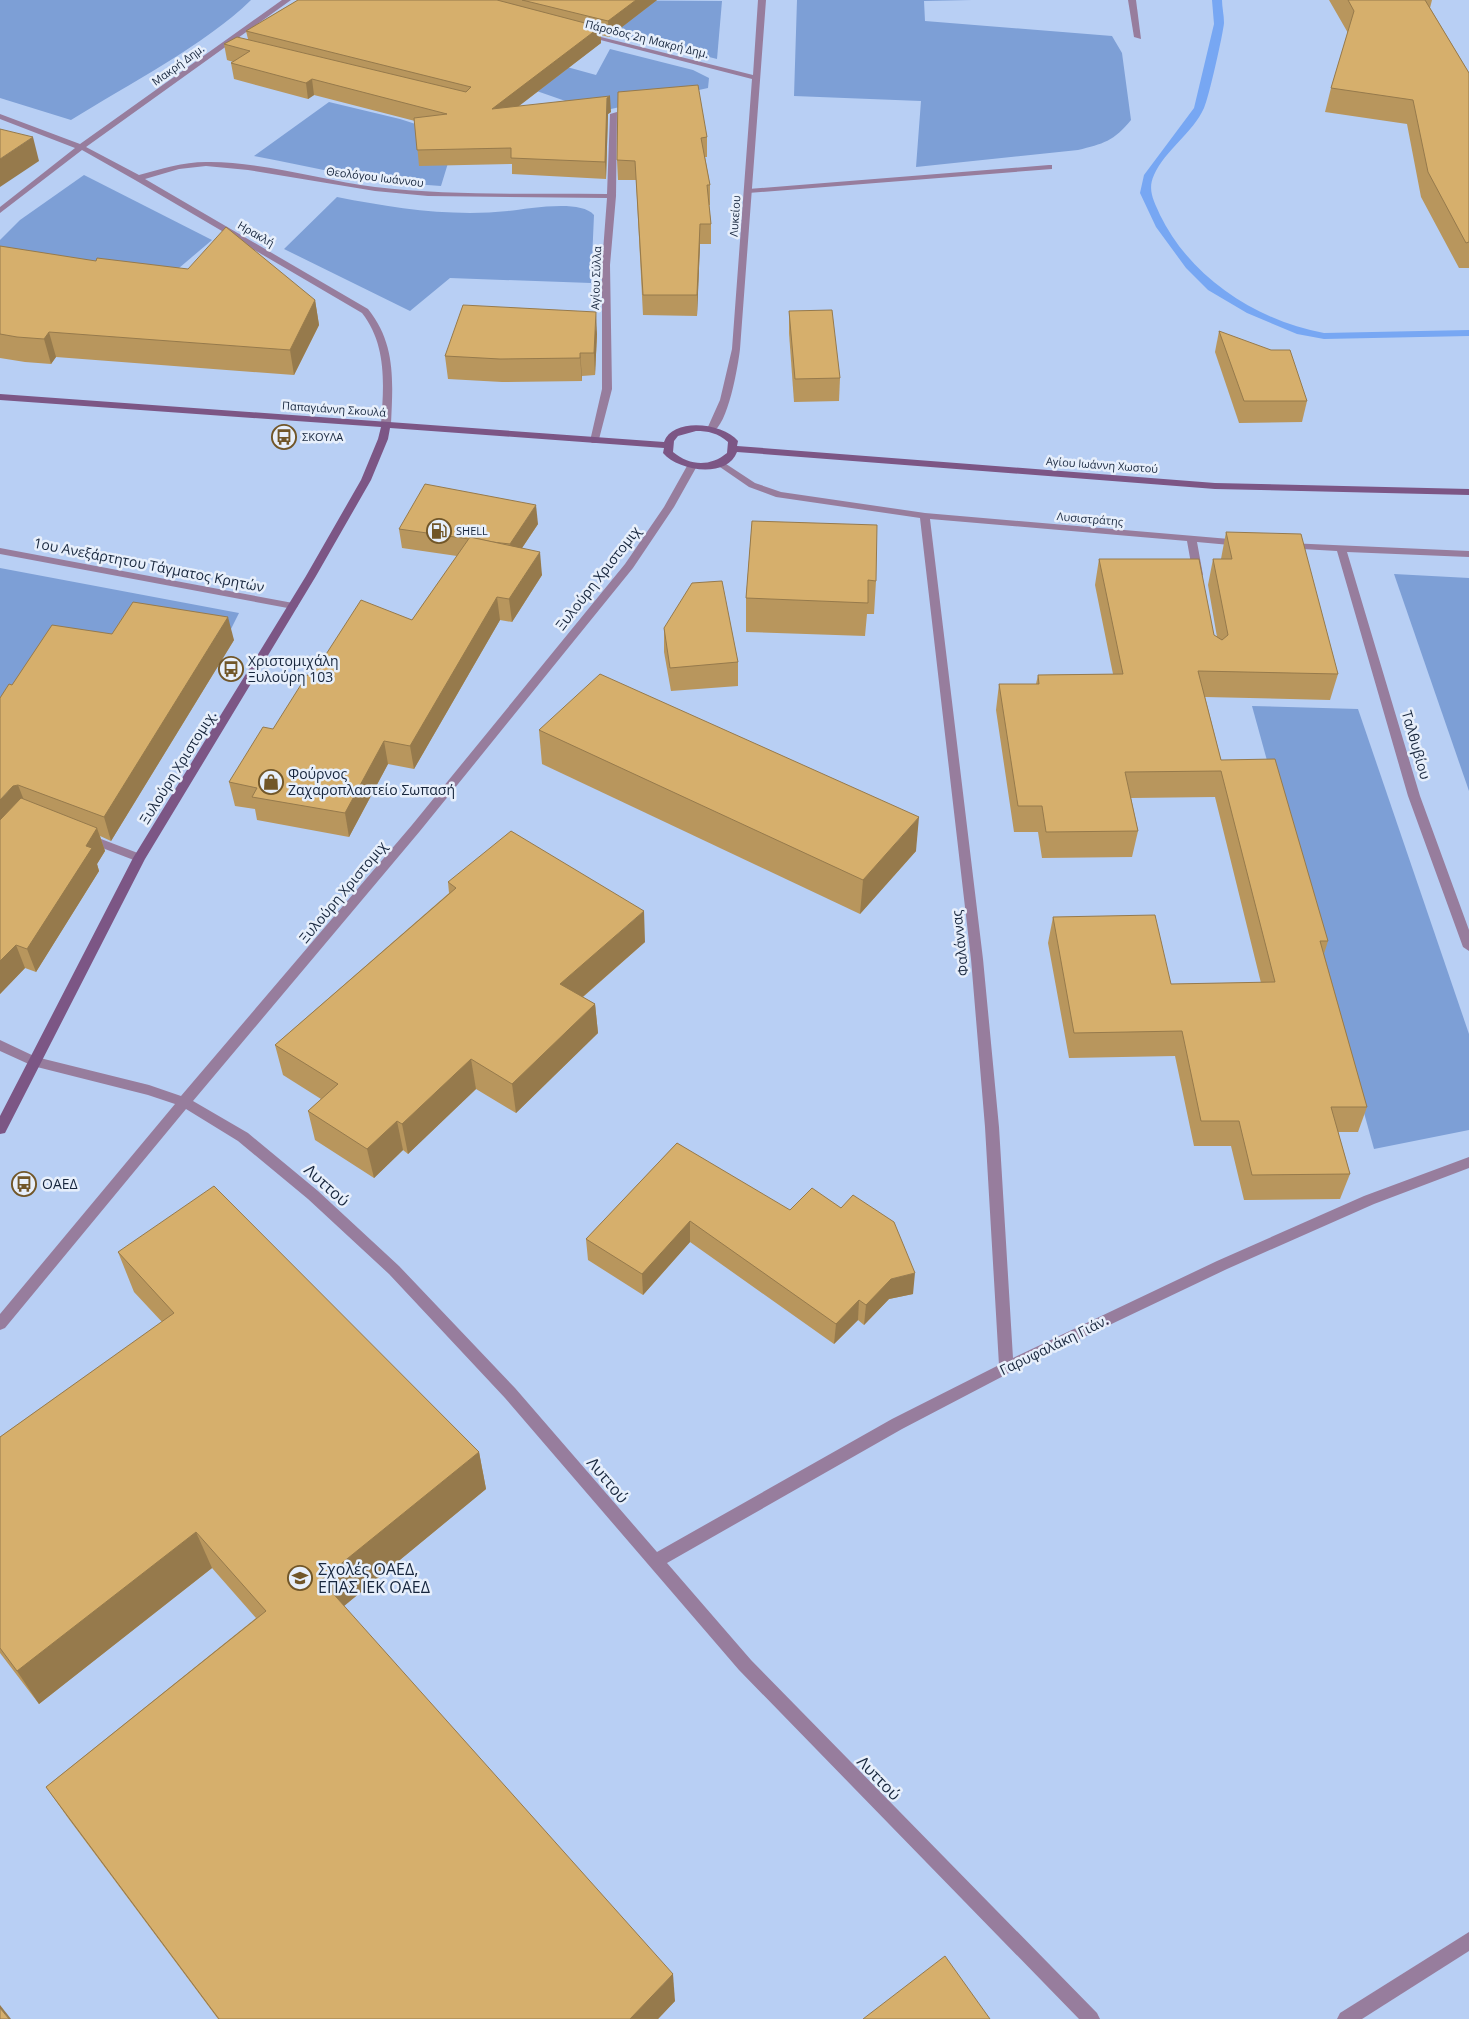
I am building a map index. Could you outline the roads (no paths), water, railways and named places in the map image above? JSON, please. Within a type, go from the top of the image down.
[{"type":"street","name":"Μακρή Δημ.","points":[[0,211],[81,147],[287,0]]},
{"type":"street","name":"Λυκείου","points":[[712,430],[726,397],[736,349],[762,0]]},
{"type":"street","points":[[1132,0],[1138,37]]},
{"type":"street","name":"Πάροδος 2η Μακρή Δημ.","points":[[577,33],[757,78]]},
{"type":"street","points":[[225,45],[235,47]]},
{"type":"street","name":"Αγίου Σύλλα","points":[[595,441],[607,389],[606,265],[612,196],[614,114]]},
{"type":"street","name":"Ηρακλή","points":[[0,116],[81,147],[138,178],[365,311],[374,320],[383,342],[388,394],[386,424]]},
{"type":"street","name":"Θεολόγου Ιωάννου","points":[[138,178],[179,167],[206,164],[248,168],[375,189],[428,194],[612,196]]},
{"type":"street","points":[[748,191],[1049,166]]},
{"type":"street","name":"Παπαγιάννη Σκουλά","points":[[0,397],[667,445]]},
{"type":"street","name":"Ξυλούρη Χριστομιχ.","points":[[0,1129],[140,858],[293,606],[366,480],[383,439],[386,424]]},
{"type":"street","points":[[684,430],[712,430],[727,435],[733,441],[734,449],[727,459],[720,463],[710,466],[692,466],[673,459],[668,454],[667,445],[675,434],[684,430]]},
{"type":"street","name":"Αγίου Ιωάννη Χωστού","points":[[734,449],[1215,486],[1469,492]]},
{"type":"street","name":"Λυσιστράτης","points":[[720,463],[752,484],[779,495],[925,516],[1251,544]]},
{"type":"street","name":"Ξυλούρη Χριστομιχ","points":[[0,1324],[184,1102],[416,828],[629,566],[669,507],[692,466]]},
{"type":"street","name":"Φαλάννας","points":[[925,516],[977,959],[992,1127],[1006,1368]]},
{"type":"street","points":[[1192,540],[1201,587]]},
{"type":"street","points":[[1281,546],[1469,554]]},
{"type":"street","name":"Ταλθυβίου","points":[[1341,549],[1414,796],[1469,947]]},
{"type":"street","name":"1ου Ανεξάρτητου Τάγματος Κρητών","points":[[0,552],[293,606]]},
{"type":"street","points":[[79,834],[140,858]]},
{"type":"street","name":"Λυττού","points":[[0,1045],[33,1062],[149,1090],[184,1102],[243,1137],[282,1168],[394,1270],[510,1393],[745,1665],[1091,2019]]},
{"type":"street","name":"Γαρυφαλάκη Γιάν.","points":[[655,1561],[889,1428],[1006,1368],[1222,1265],[1369,1200],[1469,1162]]},
{"type":"street","points":[[1346,2019],[1469,1942]]},
{"type":"waterway","points":[[1217,0],[1219,24],[1199,108],[1149,175],[1145,193],[1160,225],[1190,266],[1212,288],[1251,311],[1301,332],[1324,336],[1469,333]]},
{"type":"place","name":"ΣΚΟΥΛΑ","points":[[284,437]]},
{"type":"place","name":"SHELL","points":[[439,531]]},
{"type":"place","name":"Χριστομιχάλη Ξυλούρη 103","points":[[231,669]]},
{"type":"place","name":"Φούρνος Ζαχαροπλαστείο Σωπασή","points":[[271,782]]},
{"type":"place","name":"ΟΑΕΔ","points":[[24,1184]]},
{"type":"place","name":"Σχολές ΟΑΕΔ, ΕΠΑΣ ΙΕΚ ΟΑΕΔ","points":[[300,1578]]}]
